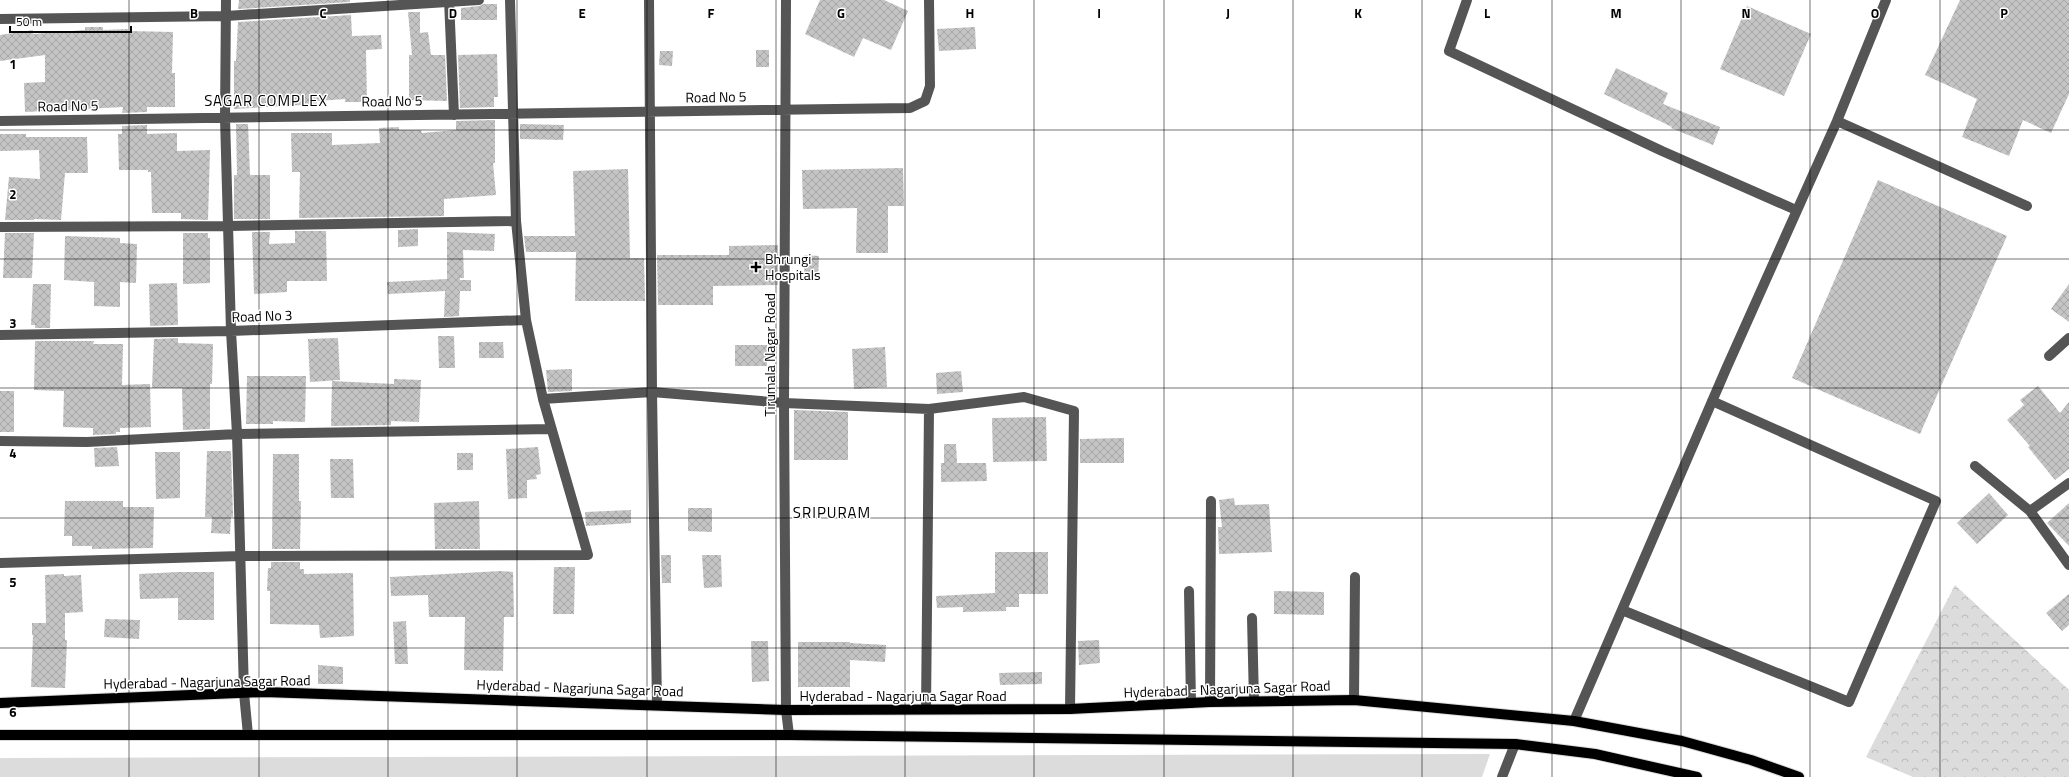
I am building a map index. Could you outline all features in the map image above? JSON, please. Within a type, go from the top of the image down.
[{"type":"main road","name":"Hyderabad - Nagarjuna Sagar Road","points":[[0,704],[244,693],[786,710],[1070,709],[1210,702],[1354,700],[1574,721],[1682,741],[1751,760],[1799,777]]},
{"type":"main road","points":[[0,735],[789,735],[1515,744],[1595,754],[1697,777]]},
{"type":"street","points":[[226,0],[225,118],[231,331],[237,434],[244,693],[248,735]]},
{"type":"street","points":[[449,0],[454,115]]},
{"type":"street","points":[[0,19],[226,16],[337,4],[479,0]]},
{"type":"street","points":[[0,563],[241,556],[588,555],[543,399],[526,320],[516,221],[510,0]]},
{"type":"street","points":[[649,0],[652,392],[657,705]]},
{"type":"street","name":"Tirumala Nagar Road","points":[[786,0],[784,403],[786,710],[789,735]]},
{"type":"street","name":"Road No 5","points":[[0,121],[910,108],[924,101],[930,86],[929,0]]},
{"type":"street","points":[[1467,0],[1449,51],[1662,151],[1796,210]]},
{"type":"street","points":[[1574,721],[1712,401],[1837,121],[1886,0]]},
{"type":"street","points":[[1837,121],[2028,206]]},
{"type":"street","points":[[0,227],[229,226],[516,221]]},
{"type":"street","name":"Road No 3","points":[[0,335],[231,331],[526,320]]},
{"type":"street","points":[[2049,356],[2069,338]]},
{"type":"street","points":[[543,399],[652,392],[784,403],[929,409],[1024,397],[1074,411],[1070,709]]},
{"type":"street","points":[[1622,610],[1849,702],[1936,502],[1712,401]]},
{"type":"street","points":[[926,710],[929,409]]},
{"type":"street","points":[[0,441],[87,442],[237,434],[551,428]]},
{"type":"street","points":[[1975,466],[2030,511],[2069,565]]},
{"type":"street","points":[[2030,511],[2069,483]]},
{"type":"street","points":[[1210,702],[1211,501]]},
{"type":"street","points":[[1354,700],[1355,577]]},
{"type":"street","points":[[1189,591],[1191,703]]},
{"type":"street","points":[[1252,618],[1254,701]]},
{"type":"street","points":[[1502,777],[1515,744]]},
{"type":"green space","points":[[1955,585],[2069,690],[2069,777],[1913,777],[1866,757]]},
{"type":"green space","points":[[1490,754],[1482,777],[0,777],[0,758]]},
{"type":"building","points":[[239,0],[350,0],[350,2],[238,9]]},
{"type":"building","points":[[820,0],[884,0],[908,11],[891,50],[863,38],[854,57],[805,34]]},
{"type":"building","points":[[1960,0],[2069,0],[2069,94],[2051,133],[2023,120],[2009,156],[1962,137],[1977,99],[1925,75]]},
{"type":"building","points":[[484,4],[497,4],[497,20],[461,20],[461,8]]},
{"type":"building","points":[[1747,6],[1811,34],[1784,96],[1720,69]]},
{"type":"building","points":[[408,12],[420,12],[420,33],[428,32],[431,55],[445,55],[447,101],[409,100],[409,55],[412,55]]},
{"type":"building","points":[[351,15],[352,36],[381,35],[382,49],[366,50],[367,102],[345,102],[345,99],[317,101],[317,104],[234,109],[234,61],[236,61],[238,22]]},
{"type":"building","points":[[85,27],[103,27],[103,30],[128,29],[128,31],[173,32],[172,73],[175,73],[175,107],[147,107],[147,112],[122,113],[123,107],[25,112],[24,83],[45,82],[45,55],[0,61],[0,35],[33,30],[33,34],[85,30]]},
{"type":"building","points":[[975,27],[976,49],[939,51],[937,29]]},
{"type":"building","points":[[756,50],[769,50],[769,67],[756,67]]},
{"type":"building","points":[[660,51],[673,51],[672,66],[659,65]]},
{"type":"building","points":[[497,54],[498,97],[494,97],[494,107],[460,108],[458,55]]},
{"type":"building","points":[[1616,68],[1668,93],[1663,104],[1720,127],[1713,145],[1671,128],[1672,127],[1604,94]]},
{"type":"building","points":[[495,120],[495,163],[493,163],[496,195],[444,199],[444,216],[299,218],[300,172],[292,172],[291,133],[332,133],[332,145],[380,143],[379,128],[399,127],[399,130],[421,130],[422,133],[456,130],[456,121]]},
{"type":"building","points":[[236,124],[248,124],[250,175],[270,175],[270,219],[234,219],[234,175],[237,175]]},
{"type":"building","points":[[520,124],[564,125],[563,140],[520,139]]},
{"type":"building","points":[[147,125],[147,134],[177,133],[177,151],[210,150],[208,220],[181,219],[181,213],[152,213],[151,172],[148,172],[148,170],[119,170],[118,134],[122,134],[122,126]]},
{"type":"building","points":[[0,134],[26,134],[26,137],[87,137],[88,173],[65,173],[61,220],[5,220],[9,177],[40,179],[39,150],[0,151]]},
{"type":"building","points":[[903,168],[904,206],[888,206],[888,253],[856,253],[857,208],[803,209],[802,170]]},
{"type":"building","points":[[628,169],[630,258],[644,258],[645,301],[575,301],[576,252],[526,252],[524,236],[575,236],[573,171]]},
{"type":"building","points":[[1878,180],[2007,236],[1920,434],[1792,378]]},
{"type":"building","points":[[418,229],[418,246],[398,247],[398,230]]},
{"type":"building","points":[[295,231],[326,231],[327,281],[287,281],[287,292],[254,294],[252,232],[270,232],[269,244],[295,243]]},
{"type":"building","points":[[447,232],[495,234],[494,251],[463,250],[464,278],[460,278],[460,280],[471,280],[471,291],[460,291],[459,316],[444,317],[445,291],[388,294],[387,282],[447,279]]},
{"type":"building","points":[[5,233],[34,233],[32,278],[3,278]]},
{"type":"building","points":[[183,233],[208,233],[208,238],[210,238],[210,283],[183,284]]},
{"type":"building","points":[[65,236],[120,238],[120,243],[137,244],[136,283],[120,282],[120,307],[94,306],[94,282],[64,280]]},
{"type":"building","points":[[778,245],[778,285],[713,286],[713,305],[658,305],[657,255],[729,255],[729,246]]},
{"type":"building","points":[[804,255],[819,256],[818,279],[804,278]]},
{"type":"building","points":[[177,283],[178,325],[150,326],[149,284]]},
{"type":"building","points":[[33,284],[51,284],[50,328],[35,328],[35,325],[31,325]]},
{"type":"building","points":[[2069,284],[2069,322],[2051,309]]},
{"type":"building","points":[[438,336],[454,336],[455,368],[439,368]]},
{"type":"building","points":[[178,338],[178,343],[213,344],[212,384],[210,384],[210,429],[183,430],[182,388],[152,388],[154,339]]},
{"type":"building","points":[[338,338],[340,380],[310,382],[308,339]]},
{"type":"building","points":[[35,341],[94,341],[93,344],[123,344],[122,385],[150,384],[151,427],[120,428],[120,432],[116,432],[116,434],[93,435],[93,428],[63,427],[64,391],[34,390]]},
{"type":"building","points":[[479,342],[503,342],[504,358],[479,358]]},
{"type":"building","points":[[735,345],[767,345],[767,366],[735,366]]},
{"type":"building","points":[[885,347],[887,387],[854,389],[852,349]]},
{"type":"building","points":[[572,369],[572,391],[548,392],[546,370]]},
{"type":"building","points":[[961,371],[963,392],[937,394],[936,373]]},
{"type":"building","points":[[247,376],[306,376],[305,422],[273,421],[273,424],[246,424]]},
{"type":"building","points":[[394,379],[421,380],[419,422],[391,421],[391,425],[331,426],[332,381],[394,384]]},
{"type":"building","points":[[2038,386],[2060,413],[2069,402],[2069,469],[2055,480],[2028,447],[2030,446],[2007,420],[2024,405],[2020,400]]},
{"type":"building","points":[[0,391],[14,391],[14,432],[0,432]]},
{"type":"building","points":[[794,410],[848,412],[848,460],[794,460]]},
{"type":"building","points":[[1046,417],[1047,461],[993,462],[992,418]]},
{"type":"building","points":[[1124,438],[1124,463],[1080,463],[1080,439]]},
{"type":"building","points":[[944,444],[956,444],[957,463],[986,463],[987,481],[941,482],[941,463],[944,463]]},
{"type":"building","points":[[117,447],[119,466],[95,467],[94,448]]},
{"type":"building","points":[[538,447],[541,474],[536,475],[537,479],[527,480],[527,498],[508,499],[506,449]]},
{"type":"building","points":[[207,451],[231,451],[233,517],[231,517],[230,534],[211,533],[212,517],[205,517]]},
{"type":"building","points":[[155,452],[180,452],[180,498],[156,499]]},
{"type":"building","points":[[457,453],[473,453],[473,470],[457,470]]},
{"type":"building","points":[[273,454],[299,454],[299,501],[301,501],[300,549],[272,549]]},
{"type":"building","points":[[330,459],[353,459],[354,498],[331,498]]},
{"type":"building","points":[[1989,493],[2008,515],[1977,544],[1957,523]]},
{"type":"building","points":[[1234,498],[1235,505],[1269,504],[1272,552],[1219,554],[1218,527],[1222,527],[1219,500]]},
{"type":"building","points":[[65,501],[123,501],[123,507],[154,507],[153,548],[92,549],[92,546],[72,546],[72,536],[64,536]]},
{"type":"building","points":[[479,501],[480,549],[435,549],[434,503]]},
{"type":"building","points":[[2069,503],[2069,546],[2047,523]]},
{"type":"building","points":[[688,508],[712,508],[712,532],[688,531]]},
{"type":"building","points":[[631,510],[631,523],[586,526],[585,512]]},
{"type":"building","points":[[995,552],[1048,552],[1048,594],[1019,594],[1019,607],[1006,607],[1006,611],[963,612],[963,607],[937,608],[936,596],[995,593]]},
{"type":"building","points":[[661,555],[671,555],[671,583],[662,583]]},
{"type":"building","points":[[702,555],[721,555],[722,587],[704,588]]},
{"type":"building","points":[[271,562],[300,562],[300,569],[304,569],[304,574],[353,573],[354,636],[320,638],[319,625],[270,624],[270,591],[267,591],[268,568],[271,568]]},
{"type":"building","points":[[554,567],[575,567],[574,614],[553,614]]},
{"type":"building","points":[[501,571],[513,572],[514,617],[504,617],[503,671],[464,670],[465,617],[429,617],[428,595],[391,596],[390,577]]},
{"type":"building","points":[[214,572],[214,620],[178,620],[178,598],[140,599],[139,574]]},
{"type":"building","points":[[64,574],[64,576],[81,575],[83,612],[65,613],[65,640],[67,640],[65,688],[31,687],[32,623],[46,623],[45,575]]},
{"type":"building","points":[[1274,591],[1324,592],[1324,615],[1274,614]]},
{"type":"building","points":[[2069,594],[2069,625],[2062,631],[2046,613]]},
{"type":"building","points":[[105,619],[140,620],[139,639],[104,637]]},
{"type":"building","points":[[406,621],[408,664],[395,664],[393,622]]},
{"type":"building","points":[[1099,640],[1100,663],[1079,665],[1078,641]]},
{"type":"building","points":[[751,641],[768,641],[769,681],[752,682]]},
{"type":"building","points":[[798,642],[850,642],[886,645],[885,662],[850,660],[850,687],[798,687]]},
{"type":"building","points":[[318,665],[343,667],[343,684],[318,684]]},
{"type":"building","points":[[1042,672],[1042,684],[1000,685],[999,673]]},
{"type":"place","name":"Bhrungi Hospitals","points":[[756,267]]},
{"type":"district","name":"SAGAR COMPLEX","points":[[266,101]]},
{"type":"district","name":"SRIPURAM","points":[[832,513]]}]
